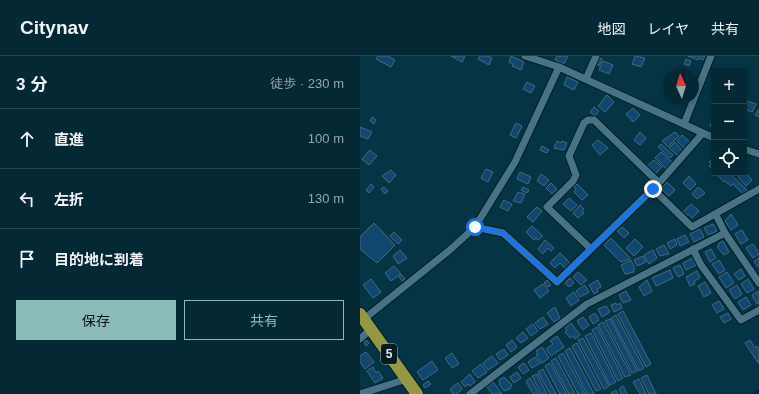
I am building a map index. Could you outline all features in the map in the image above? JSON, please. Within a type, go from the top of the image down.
[{"type":"highway","name":"5","points":[[362,316],[417,394]]},
{"type":"street","points":[[525,56],[538,58],[559,67],[711,137]]},
{"type":"street","points":[[586,79],[596,56]]},
{"type":"street","points":[[684,124],[711,56]]},
{"type":"street","points":[[362,316],[451,249],[475,227],[515,162],[559,67]]},
{"type":"street","points":[[590,249],[547,207],[573,181],[575,171],[568,156],[584,123],[588,120],[594,120],[659,183]]},
{"type":"street","points":[[475,227],[503,233],[557,282],[659,183],[702,134]]},
{"type":"street","points":[[747,149],[759,154]]},
{"type":"street","points":[[653,189],[692,227],[716,215],[759,189]]},
{"type":"street","points":[[716,215],[725,233],[759,283]]},
{"type":"street","points":[[470,394],[587,304],[725,233]]},
{"type":"street","points":[[693,249],[701,265],[741,320],[759,310]]},
{"type":"street","points":[[360,339],[371,329]]},
{"type":"street","points":[[360,394],[407,379]]},
{"type":"building","points":[[378,56],[388,56],[395,60],[391,67],[376,59]]},
{"type":"building","points":[[451,56],[465,56],[462,62]]},
{"type":"building","points":[[480,56],[488,56],[492,58],[489,65],[478,59]]},
{"type":"building","points":[[511,56],[524,62],[521,70],[512,66],[513,64],[509,62]]},
{"type":"building","points":[[557,56],[568,56],[564,64],[555,60]]},
{"type":"building","points":[[635,56],[645,58],[641,67],[632,64]]},
{"type":"building","points":[[688,56],[705,56],[703,60],[699,58],[698,60]]},
{"type":"building","points":[[600,58],[602,59],[599,66],[597,65]]},
{"type":"building","points":[[686,59],[691,61],[689,66],[684,64]]},
{"type":"building","points":[[603,61],[613,65],[609,74],[599,70]]},
{"type":"building","points":[[567,77],[578,82],[574,90],[564,85]]},
{"type":"building","points":[[527,82],[535,86],[531,93],[523,89]]},
{"type":"building","points":[[607,95],[614,102],[605,112],[598,106]]},
{"type":"building","points":[[747,101],[756,104],[752,112],[747,110]]},
{"type":"building","points":[[594,107],[599,111],[595,116],[590,112]]},
{"type":"building","points":[[633,108],[640,115],[633,122],[626,114]]},
{"type":"building","points":[[759,110],[759,117],[755,115]]},
{"type":"building","points":[[372,117],[376,120],[374,124],[370,121]]},
{"type":"building","points":[[516,123],[522,126],[516,138],[510,135]]},
{"type":"building","points":[[360,127],[372,132],[368,139],[360,136]]},
{"type":"building","points":[[640,132],[646,138],[640,145],[634,140]]},
{"type":"building","points":[[675,132],[679,136],[668,147],[662,141]]},
{"type":"building","points":[[682,135],[690,142],[684,148],[677,141]]},
{"type":"building","points":[[598,140],[608,148],[600,155],[592,145]]},
{"type":"building","points":[[557,141],[567,143],[564,150],[554,148]]},
{"type":"building","points":[[675,142],[683,151],[678,156],[669,148]]},
{"type":"building","points":[[661,144],[673,155],[670,158],[658,147]]},
{"type":"building","points":[[542,146],[549,150],[547,153],[540,150]]},
{"type":"building","points":[[370,150],[377,156],[369,165],[362,159]]},
{"type":"building","points":[[661,152],[672,162],[666,169],[655,158]]},
{"type":"building","points":[[654,160],[662,167],[655,174],[647,166]]},
{"type":"building","points":[[486,169],[493,172],[488,182],[481,178]]},
{"type":"building","points":[[391,170],[396,175],[389,183],[382,176]]},
{"type":"building","points":[[520,172],[531,177],[528,184],[517,179]]},
{"type":"building","points":[[541,174],[549,180],[544,186],[537,181]]},
{"type":"building","points":[[747,174],[752,180],[746,186],[738,177],[747,176]]},
{"type":"building","points":[[689,176],[696,184],[690,190],[683,183]]},
{"type":"building","points":[[718,176],[732,176],[747,190],[743,194],[733,184],[731,186],[725,181],[724,182]]},
{"type":"building","points":[[667,182],[675,190],[669,196],[661,189]]},
{"type":"building","points":[[551,183],[557,189],[552,194],[546,188]]},
{"type":"building","points":[[371,184],[374,187],[369,193],[366,190]]},
{"type":"building","points":[[577,184],[588,195],[582,200],[574,192],[576,189],[574,187]]},
{"type":"building","points":[[384,187],[388,191],[385,194],[381,189]]},
{"type":"building","points":[[523,187],[529,190],[527,193],[521,190]]},
{"type":"building","points":[[698,187],[705,193],[697,199],[692,194]]},
{"type":"building","points":[[518,192],[525,194],[521,203],[513,201]]},
{"type":"building","points":[[569,198],[577,205],[571,211],[563,204]]},
{"type":"building","points":[[504,200],[512,204],[508,211],[500,207]]},
{"type":"building","points":[[691,204],[699,211],[692,218],[688,214],[685,217],[682,213]]},
{"type":"building","points":[[580,205],[584,209],[582,211],[584,213],[578,218],[573,213]]},
{"type":"building","points":[[537,207],[542,211],[533,222],[527,217]]},
{"type":"building","points":[[731,214],[738,225],[731,230],[725,221]]},
{"type":"building","points":[[374,223],[395,245],[377,263],[360,249],[360,237]]},
{"type":"building","points":[[713,224],[717,231],[708,235],[704,228]]},
{"type":"building","points":[[532,226],[543,236],[538,240],[536,238],[534,240],[526,232]]},
{"type":"building","points":[[622,227],[629,233],[624,238],[617,231]]},
{"type":"building","points":[[700,229],[704,237],[694,242],[690,234]]},
{"type":"building","points":[[742,230],[748,240],[741,244],[735,234]]},
{"type":"building","points":[[394,232],[402,240],[398,244],[390,236]]},
{"type":"building","points":[[685,235],[689,242],[680,246],[677,239]]},
{"type":"building","points":[[611,238],[630,258],[629,259],[621,262],[604,245]]},
{"type":"building","points":[[635,239],[643,247],[634,256],[626,248]]},
{"type":"building","points":[[675,239],[677,245],[670,249],[667,243]]},
{"type":"building","points":[[545,240],[554,248],[551,251],[548,248],[543,254],[538,249]]},
{"type":"building","points":[[723,241],[729,252],[724,255],[717,247],[719,246],[718,244]]},
{"type":"building","points":[[753,244],[759,254],[753,258],[746,248]]},
{"type":"building","points":[[664,245],[669,254],[660,256],[656,249]]},
{"type":"building","points":[[711,249],[716,258],[710,262],[705,252]]},
{"type":"building","points":[[400,250],[407,258],[398,264],[393,256]]},
{"type":"building","points":[[653,250],[657,258],[649,264],[644,255]]},
{"type":"building","points":[[560,253],[571,264],[566,269],[560,263],[555,268],[550,263]]},
{"type":"building","points":[[643,256],[646,262],[637,266],[634,260]]},
{"type":"building","points":[[693,258],[696,265],[686,270],[683,263]]},
{"type":"building","points":[[759,258],[759,268],[754,261]]},
{"type":"building","points":[[631,260],[635,269],[633,270],[634,272],[625,274],[621,265]]},
{"type":"building","points":[[719,260],[725,270],[719,274],[712,264]]},
{"type":"building","points":[[680,265],[684,274],[678,277],[673,268]]},
{"type":"building","points":[[394,266],[401,274],[391,281],[385,273]]},
{"type":"building","points":[[741,269],[745,276],[739,280],[734,274]]},
{"type":"building","points":[[670,270],[673,278],[656,286],[652,278]]},
{"type":"building","points":[[697,271],[700,278],[694,281],[695,284],[690,286],[686,277]]},
{"type":"building","points":[[578,272],[587,280],[581,285],[573,277]]},
{"type":"building","points":[[727,272],[734,283],[726,288],[719,277]]},
{"type":"building","points":[[402,275],[405,279],[402,281],[399,277]]},
{"type":"building","points":[[570,278],[574,283],[569,287],[565,283]]},
{"type":"building","points":[[371,279],[381,292],[373,298],[363,285]]},
{"type":"building","points":[[748,279],[754,289],[747,293],[741,284]]},
{"type":"building","points":[[547,280],[551,285],[548,287],[544,283]]},
{"type":"building","points":[[598,280],[601,287],[597,289],[598,292],[594,294],[589,285]]},
{"type":"building","points":[[647,280],[652,291],[644,296],[639,287]]},
{"type":"building","points":[[705,282],[711,293],[704,297],[698,286]]},
{"type":"building","points":[[543,284],[549,291],[540,298],[534,290]]},
{"type":"building","points":[[585,285],[589,292],[580,297],[576,291]]},
{"type":"building","points":[[737,285],[742,294],[735,299],[729,290]]},
{"type":"building","points":[[626,291],[631,300],[623,303],[619,295]]},
{"type":"building","points":[[759,291],[759,303],[757,304],[752,295]]},
{"type":"building","points":[[574,292],[579,300],[571,306],[566,298]]},
{"type":"building","points":[[746,297],[751,305],[743,310],[738,302]]},
{"type":"building","points":[[719,301],[724,309],[717,313],[712,305]]},
{"type":"building","points":[[616,303],[617,305],[620,303],[622,308],[614,312],[611,305]]},
{"type":"building","points":[[606,306],[610,312],[602,317],[598,309]]},
{"type":"building","points":[[555,307],[560,318],[554,322],[547,313]]},
{"type":"building","points":[[623,311],[651,364],[646,367],[618,314]]},
{"type":"building","points":[[595,313],[599,320],[593,324],[589,317]]},
{"type":"building","points":[[728,313],[731,319],[724,323],[720,317]]},
{"type":"building","points":[[616,315],[644,368],[639,371],[611,318]]},
{"type":"building","points":[[543,317],[548,324],[540,329],[535,323]]},
{"type":"building","points":[[583,317],[589,325],[583,330],[577,321]]},
{"type":"building","points":[[610,319],[637,371],[632,373],[605,321]]},
{"type":"building","points":[[603,322],[631,375],[625,377],[598,325]]},
{"type":"building","points":[[571,323],[580,335],[575,339],[573,336],[570,338],[565,332],[567,330],[565,328]]},
{"type":"building","points":[[533,324],[538,331],[531,336],[526,329]]},
{"type":"building","points":[[597,327],[623,378],[618,381],[592,330]]},
{"type":"building","points":[[523,332],[528,338],[521,343],[516,338]]},
{"type":"building","points":[[591,333],[616,382],[610,385],[585,336]]},
{"type":"building","points":[[557,336],[564,347],[551,356],[546,349],[553,344],[550,341]]},
{"type":"building","points":[[583,338],[609,386],[604,389],[578,340]]},
{"type":"building","points":[[366,340],[369,343],[366,346],[364,342]]},
{"type":"building","points":[[512,340],[517,347],[511,352],[506,345]]},
{"type":"building","points":[[750,340],[755,348],[757,346],[759,349],[759,364],[745,343]]},
{"type":"building","points":[[577,343],[601,389],[596,391],[572,346]]},
{"type":"building","points":[[542,347],[549,358],[542,363],[536,355],[538,354],[536,351]]},
{"type":"building","points":[[570,348],[594,394],[587,394],[565,351]]},
{"type":"building","points":[[504,349],[508,355],[500,360],[496,354]]},
{"type":"building","points":[[366,352],[374,362],[365,369],[360,362],[360,356]]},
{"type":"building","points":[[452,353],[459,364],[452,368],[445,358]]},
{"type":"building","points":[[563,353],[585,394],[578,394],[558,356]]},
{"type":"building","points":[[492,356],[498,363],[488,370],[483,363]]},
{"type":"building","points":[[535,357],[540,363],[532,368],[528,362]]},
{"type":"building","points":[[556,358],[575,394],[569,394],[551,361]]},
{"type":"building","points":[[432,361],[438,370],[423,380],[417,372]]},
{"type":"building","points":[[524,363],[529,370],[523,374],[518,367]]},
{"type":"building","points":[[550,363],[567,394],[560,394],[545,366]]},
{"type":"building","points":[[481,364],[487,372],[478,378],[472,371]]},
{"type":"building","points":[[373,367],[376,373],[378,371],[383,378],[375,383],[367,371]]},
{"type":"building","points":[[543,369],[556,394],[550,394],[538,372]]},
{"type":"building","points":[[517,372],[521,378],[514,383],[510,377]]},
{"type":"building","points":[[470,374],[475,382],[470,386],[468,384],[465,387],[461,382]]},
{"type":"building","points":[[537,374],[547,394],[541,394],[532,376]]},
{"type":"building","points":[[647,375],[656,394],[649,394],[641,378]]},
{"type":"building","points":[[504,377],[512,385],[510,389],[504,391],[499,384],[499,380]]},
{"type":"building","points":[[530,378],[539,394],[533,394],[526,381]]},
{"type":"building","points":[[639,379],[646,394],[640,394],[633,382]]},
{"type":"building","points":[[428,381],[431,384],[425,388],[423,385]]},
{"type":"building","points":[[493,382],[502,394],[492,394],[487,387]]},
{"type":"building","points":[[458,383],[462,389],[457,394],[453,394],[450,389]]},
{"type":"building","points":[[623,386],[627,394],[621,394],[619,389]]},
{"type":"building","points":[[616,390],[618,394],[611,393]]},
{"type":"waterway","points":[[754,394],[759,390]]},
{"type":"route","points":[[475,227],[503,233],[557,282],[653,189]]}]
